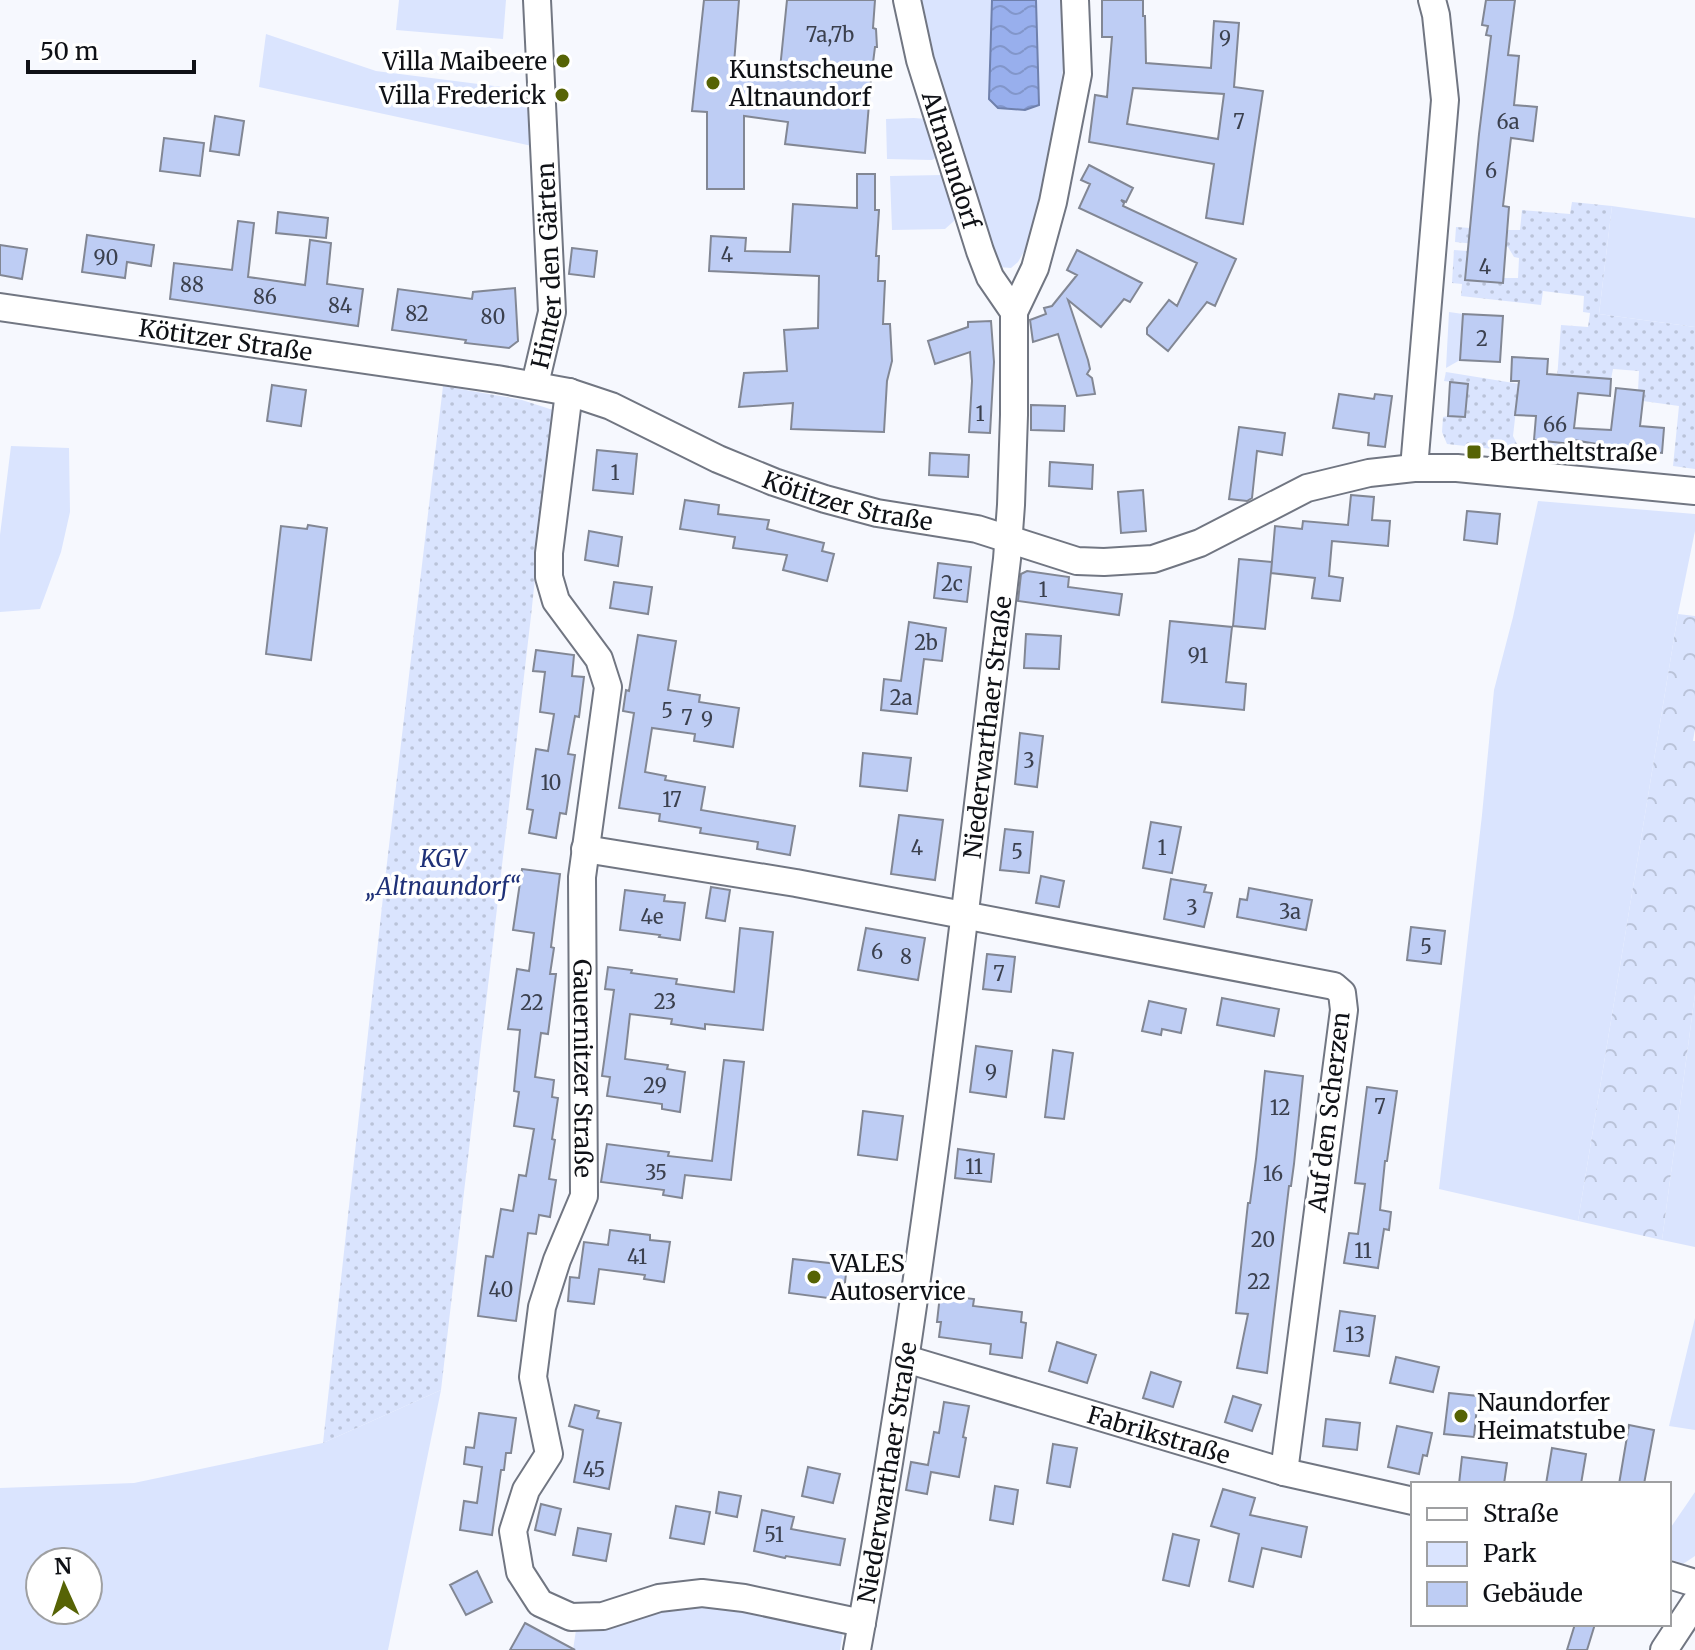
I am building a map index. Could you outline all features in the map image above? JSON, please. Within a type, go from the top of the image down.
[{"type":"street","name":"Hinter den Gärten","points":[[535,384],[552,312],[537,0]]},
{"type":"street","name":"Altnaundorf","points":[[907,0],[920,60],[980,251],[990,277],[1014,312]]},
{"type":"street","points":[[1008,539],[1014,415],[1014,312],[1035,268],[1053,202],[1078,74],[1075,0]]},
{"type":"street","points":[[1414,468],[1445,100],[1432,0]]},
{"type":"street","name":"Kötitzer Straße","points":[[0,307],[535,384],[569,392],[639,418],[718,459],[825,499],[877,513],[977,529],[1077,561],[1153,559],[1200,543],[1307,488],[1369,473],[1414,468],[1457,468],[1695,491]]},
{"type":"street","name":"Gauernitzer Straße","points":[[569,392],[549,553],[549,577],[556,601],[599,659],[608,687],[582,877],[584,1196],[557,1260],[542,1307],[533,1377],[549,1454],[526,1490],[513,1531],[520,1572],[540,1603],[571,1617],[603,1616],[659,1598],[702,1593],[744,1598],[862,1623]]},
{"type":"street","name":"Niederwarthaer Straße","points":[[857,1650],[906,1359],[965,915],[1008,539]]},
{"type":"street","points":[[585,849],[796,883],[965,915]]},
{"type":"street","name":"Auf den Scherzen","points":[[965,915],[1334,986],[1342,993],[1344,1010],[1284,1472]]},
{"type":"street","name":"Fabrikstraße","points":[[906,1359],[1284,1472],[1411,1501]]},
{"type":"street","points":[[1671,1576],[1695,1583]]},
{"type":"street","points":[[1664,1650],[1695,1603]]},
{"type":"green space","points":[[399,0],[506,0],[503,39],[396,30]]},
{"type":"green space","points":[[919,0],[1064,0],[1064,61],[1049,172],[1033,236],[1011,268],[999,267],[936,75]]},
{"type":"green space","points":[[266,34],[376,71],[533,91],[532,146],[259,87]]},
{"type":"green space","points":[[886,119],[926,119],[939,156],[932,160],[887,159]]},
{"type":"green space","points":[[942,175],[955,214],[954,221],[945,229],[892,230],[890,176]]},
{"type":"green space","points":[[1572,202],[1612,206],[1599,314],[1695,327],[1695,469],[1673,466],[1679,406],[1643,401],[1644,392],[1638,391],[1639,371],[1613,369],[1611,379],[1567,375],[1557,379],[1561,325],[1588,327],[1590,313],[1583,312],[1584,296],[1543,291],[1541,305],[1461,296],[1462,284],[1452,283],[1454,250],[1467,251],[1465,280],[1502,282],[1503,278],[1518,278],[1519,258],[1514,257],[1508,247],[1455,242],[1456,227],[1470,228],[1470,233],[1506,237],[1507,230],[1520,230],[1522,210],[1570,214]]},
{"type":"green space","points":[[1612,206],[1695,218],[1695,327],[1599,314]]},
{"type":"green space","points":[[1449,312],[1463,314],[1460,360],[1446,368]]},
{"type":"green space","points":[[1446,372],[1532,386],[1518,392],[1513,436],[1521,452],[1447,444],[1442,432],[1443,417],[1465,417],[1468,384],[1444,381]]},
{"type":"green space","name":"KGV „Altnaundorf“","points":[[443,386],[522,400],[553,410],[531,616],[441,1390],[323,1443],[383,897]]},
{"type":"green space","points":[[1534,440],[1599,447],[1598,459],[1533,453]]},
{"type":"green space","points":[[11,446],[69,448],[70,512],[61,552],[40,609],[0,612],[0,535]]},
{"type":"green space","points":[[1538,501],[1695,514],[1695,531],[1678,614],[1578,1221],[1439,1189],[1494,690]]},
{"type":"green space","points":[[1678,614],[1695,616],[1695,994],[1662,1240],[1578,1221]]},
{"type":"green space","points":[[1695,994],[1695,1247],[1662,1240]]},
{"type":"green space","points":[[1695,1318],[1695,1430],[1669,1426]]},
{"type":"green space","points":[[441,1390],[388,1650],[0,1650],[0,1488],[134,1483],[323,1443]]},
{"type":"green space","points":[[1695,1492],[1695,1556],[1683,1564],[1671,1560],[1671,1527]]},
{"type":"green space","points":[[694,1602],[843,1631],[840,1650],[573,1650],[576,1630]]},
{"type":"water","points":[[992,0],[1036,0],[1039,105],[1025,110],[998,108],[989,99]]},
{"type":"building","points":[[704,0],[739,0],[734,64],[780,69],[787,0],[875,0],[873,28],[876,29],[877,47],[865,153],[785,144],[788,122],[744,116],[744,189],[707,189],[707,112],[692,111]]},
{"type":"building","points":[[1102,0],[1143,0],[1146,63],[1211,68],[1214,21],[1239,23],[1234,87],[1263,91],[1243,224],[1206,218],[1214,164],[1089,142],[1095,95],[1107,97],[1112,37],[1102,37]],"holes":[[[1133,88],[1224,94],[1218,139],[1127,124]]]},
{"type":"building","points":[[1486,0],[1515,0],[1508,55],[1519,56],[1514,105],[1537,107],[1533,141],[1511,138],[1503,206],[1509,207],[1503,283],[1465,280],[1491,36],[1486,35],[1488,26],[1482,25]]},
{"type":"building","points":[[215,116],[244,121],[239,155],[210,151]]},
{"type":"building","points":[[164,138],[204,143],[200,176],[160,171]]},
{"type":"building","points":[[1089,165],[1133,188],[1126,202],[1121,200],[1123,206],[1236,259],[1215,306],[1207,302],[1168,351],[1147,334],[1147,328],[1169,300],[1177,306],[1197,263],[1079,208],[1090,184],[1081,180]]},
{"type":"building","points":[[857,174],[875,174],[875,210],[879,210],[878,281],[885,281],[883,324],[890,324],[892,361],[887,381],[884,432],[791,429],[793,403],[739,407],[744,373],[787,371],[784,330],[818,328],[819,276],[709,271],[711,236],[746,238],[745,251],[790,252],[793,204],[857,208]]},
{"type":"building","points":[[278,212],[328,218],[326,238],[276,233]]},
{"type":"building","points":[[238,221],[254,223],[248,277],[305,285],[310,240],[331,243],[327,284],[363,289],[358,326],[170,299],[174,263],[232,270]]},
{"type":"building","points":[[87,235],[154,245],[151,266],[127,262],[125,278],[82,272]]},
{"type":"building","points":[[0,245],[27,249],[22,279],[0,275]]},
{"type":"building","points":[[572,248],[597,251],[594,277],[569,274]]},
{"type":"building","points":[[1077,250],[1142,283],[1130,302],[1124,299],[1101,327],[1068,300],[1088,360],[1090,369],[1087,374],[1092,378],[1095,394],[1077,396],[1058,334],[1033,342],[1030,320],[1046,314],[1044,308],[1052,306],[1077,275],[1067,270]]},
{"type":"building","points":[[515,288],[518,341],[509,348],[392,330],[398,289],[472,299],[473,292]]},
{"type":"building","points":[[1463,314],[1503,316],[1500,362],[1460,360]]},
{"type":"building","points":[[991,321],[994,362],[990,433],[969,432],[970,352],[935,364],[928,341],[968,327],[968,322]]},
{"type":"building","points":[[1512,357],[1548,359],[1547,374],[1611,379],[1610,396],[1578,393],[1574,428],[1611,430],[1616,388],[1644,391],[1640,426],[1664,428],[1662,453],[1573,440],[1572,444],[1534,440],[1536,416],[1515,415],[1519,381],[1511,381]]},
{"type":"building","points":[[1450,382],[1468,384],[1465,417],[1448,416]]},
{"type":"building","points":[[272,385],[306,390],[301,426],[267,421]]},
{"type":"building","points":[[1339,394],[1374,399],[1375,394],[1392,396],[1385,447],[1368,445],[1369,433],[1333,428]]},
{"type":"building","points":[[1031,405],[1065,406],[1064,431],[1031,430]]},
{"type":"building","points":[[1239,427],[1285,433],[1282,455],[1257,451],[1252,498],[1247,501],[1229,499]]},
{"type":"building","points":[[597,450],[637,454],[633,494],[593,490]]},
{"type":"building","points":[[930,453],[969,455],[968,477],[929,475]]},
{"type":"building","points":[[1050,462],[1093,465],[1092,489],[1049,486]]},
{"type":"building","points":[[1143,490],[1146,531],[1121,533],[1118,492]]},
{"type":"building","points":[[1351,495],[1374,497],[1372,520],[1390,521],[1388,546],[1332,541],[1329,576],[1343,578],[1340,601],[1312,598],[1315,578],[1271,573],[1275,526],[1302,529],[1303,521],[1348,525]]},
{"type":"building","points":[[685,500],[719,505],[718,514],[769,520],[767,529],[824,543],[822,551],[834,554],[827,581],[783,570],[787,555],[733,548],[735,537],[680,529]]},
{"type":"building","points":[[1467,511],[1500,514],[1497,544],[1464,540]]},
{"type":"building","points":[[308,525],[327,528],[311,660],[266,654],[281,526],[307,529]]},
{"type":"building","points":[[589,531],[622,537],[618,566],[585,560]]},
{"type":"building","points":[[1239,559],[1272,562],[1265,629],[1233,626]]},
{"type":"building","points":[[938,563],[971,567],[967,602],[934,598]]},
{"type":"building","points":[[1027,571],[1069,577],[1068,587],[1122,594],[1119,615],[1018,601],[1021,574]]},
{"type":"building","points":[[614,582],[652,587],[648,614],[610,608]]},
{"type":"building","points":[[1170,621],[1232,627],[1226,682],[1246,684],[1244,710],[1162,702]]},
{"type":"building","points":[[909,622],[946,628],[942,661],[924,659],[917,714],[881,710],[884,679],[901,681]]},
{"type":"building","points":[[1026,634],[1061,636],[1059,669],[1024,668]]},
{"type":"building","points":[[638,635],[676,641],[668,690],[700,695],[699,702],[739,708],[733,747],[694,741],[695,734],[652,728],[645,772],[666,776],[665,780],[705,787],[701,810],[795,826],[790,855],[757,849],[758,842],[700,833],[701,828],[659,821],[660,814],[619,808],[634,713],[623,711]]},
{"type":"building","points":[[536,650],[574,655],[572,676],[584,677],[579,717],[575,716],[568,754],[575,755],[566,814],[560,813],[556,838],[529,833],[533,810],[527,809],[536,749],[548,751],[554,714],[540,712],[545,672],[533,671]]},
{"type":"building","points":[[1020,733],[1043,736],[1037,787],[1015,784]]},
{"type":"building","points":[[863,753],[911,758],[907,791],[860,786]]},
{"type":"building","points":[[899,815],[943,820],[935,880],[891,874]]},
{"type":"building","points":[[1151,822],[1181,827],[1172,873],[1143,868]]},
{"type":"building","points":[[1005,829],[1033,832],[1029,873],[1000,870]]},
{"type":"building","points":[[522,869],[560,874],[551,947],[554,948],[550,974],[556,974],[548,1034],[541,1033],[535,1077],[554,1080],[552,1097],[558,1098],[549,1179],[556,1180],[550,1217],[539,1215],[536,1234],[528,1233],[516,1321],[478,1316],[486,1256],[493,1257],[501,1209],[513,1211],[519,1175],[526,1176],[534,1129],[514,1126],[519,1092],[514,1091],[520,1030],[508,1029],[517,969],[529,971],[534,933],[513,930]]},
{"type":"building","points":[[1041,876],[1064,881],[1059,907],[1036,903]]},
{"type":"building","points":[[1171,879],[1206,885],[1204,892],[1212,893],[1204,927],[1164,919]]},
{"type":"building","points":[[711,887],[730,890],[725,921],[706,918]]},
{"type":"building","points":[[1249,888],[1312,900],[1306,930],[1237,917],[1240,899],[1247,900]]},
{"type":"building","points":[[625,890],[665,895],[664,901],[685,903],[680,940],[620,930]]},
{"type":"building","points":[[1411,927],[1445,931],[1441,964],[1407,960]]},
{"type":"building","points":[[740,928],[773,932],[763,1030],[705,1024],[705,1029],[671,1024],[672,1019],[630,1014],[625,1059],[668,1065],[667,1069],[685,1072],[680,1112],[662,1109],[662,1104],[607,1096],[610,1077],[602,1076],[614,990],[605,989],[608,967],[677,979],[676,984],[734,992]]},
{"type":"building","points":[[866,928],[925,938],[918,980],[858,970]]},
{"type":"building","points":[[987,954],[1015,957],[1011,992],[983,989]]},
{"type":"building","points":[[1222,998],[1279,1009],[1274,1036],[1217,1025]]},
{"type":"building","points":[[1149,1001],[1186,1009],[1181,1033],[1162,1029],[1161,1035],[1142,1031]]},
{"type":"building","points":[[976,1046],[1012,1051],[1006,1097],[970,1092]]},
{"type":"building","points":[[1053,1050],[1073,1053],[1064,1119],[1045,1117]]},
{"type":"building","points":[[724,1060],[744,1062],[731,1180],[685,1175],[682,1198],[663,1195],[664,1190],[601,1182],[607,1144],[712,1161]]},
{"type":"building","points":[[1265,1071],[1303,1076],[1267,1373],[1237,1368],[1248,1314],[1236,1313]]},
{"type":"building","points":[[1367,1087],[1397,1091],[1380,1210],[1391,1212],[1389,1230],[1384,1229],[1378,1268],[1344,1263],[1349,1233],[1358,1234],[1365,1184],[1355,1183]]},
{"type":"building","points":[[863,1111],[903,1116],[897,1160],[858,1155]]},
{"type":"building","points":[[958,1149],[994,1154],[991,1182],[955,1178]]},
{"type":"building","points":[[610,1230],[650,1235],[650,1240],[670,1242],[664,1282],[644,1279],[645,1275],[599,1269],[594,1304],[568,1301],[570,1277],[579,1278],[584,1242],[608,1245]]},
{"type":"building","points":[[793,1259],[847,1265],[843,1300],[789,1293]]},
{"type":"building","points":[[940,1295],[974,1299],[973,1306],[1022,1312],[1021,1322],[1026,1323],[1022,1358],[990,1354],[991,1344],[939,1337]]},
{"type":"building","points":[[1340,1311],[1375,1316],[1369,1356],[1334,1351]]},
{"type":"building","points":[[1057,1342],[1096,1355],[1087,1383],[1049,1371]]},
{"type":"building","points":[[1396,1357],[1439,1367],[1433,1392],[1390,1383]]},
{"type":"building","points":[[1151,1372],[1181,1382],[1173,1407],[1143,1398]]},
{"type":"building","points":[[1449,1393],[1478,1396],[1474,1437],[1444,1434]]},
{"type":"building","points":[[1233,1396],[1261,1405],[1252,1431],[1225,1422]]},
{"type":"building","points":[[944,1402],[969,1406],[959,1477],[931,1472],[927,1494],[906,1490],[911,1462],[928,1465],[934,1432],[939,1433]]},
{"type":"building","points":[[575,1405],[599,1411],[597,1418],[621,1423],[609,1489],[574,1482],[583,1430],[569,1426]]},
{"type":"building","points":[[479,1413],[516,1418],[511,1453],[506,1453],[504,1470],[501,1470],[492,1535],[460,1530],[464,1501],[477,1503],[482,1467],[464,1464],[466,1447],[474,1448]]},
{"type":"building","points":[[1326,1419],[1360,1423],[1357,1450],[1323,1446]]},
{"type":"building","points":[[1629,1425],[1654,1430],[1644,1482],[1619,1482]]},
{"type":"building","points":[[1397,1426],[1432,1433],[1419,1474],[1388,1467]]},
{"type":"building","points":[[1053,1444],[1077,1448],[1070,1487],[1047,1483]]},
{"type":"building","points":[[1552,1448],[1586,1454],[1581,1482],[1546,1482]]},
{"type":"building","points":[[1462,1457],[1507,1463],[1504,1482],[1459,1482]]},
{"type":"building","points":[[808,1467],[840,1474],[833,1503],[802,1496]]},
{"type":"building","points":[[995,1486],[1018,1490],[1013,1524],[990,1520]]},
{"type":"building","points":[[1223,1489],[1255,1498],[1250,1515],[1307,1527],[1301,1557],[1262,1548],[1253,1587],[1229,1581],[1239,1534],[1211,1526]]},
{"type":"building","points":[[719,1492],[741,1496],[737,1517],[716,1513]]},
{"type":"building","points":[[541,1504],[561,1509],[555,1535],[535,1530]]},
{"type":"building","points":[[676,1506],[710,1512],[704,1544],[670,1538]]},
{"type":"building","points":[[762,1510],[794,1517],[791,1529],[845,1539],[840,1565],[754,1551]]},
{"type":"building","points":[[578,1528],[611,1534],[606,1561],[573,1555]]},
{"type":"building","points":[[1173,1534],[1199,1540],[1189,1586],[1163,1580]]},
{"type":"building","points":[[477,1571],[492,1602],[466,1615],[450,1585]]},
{"type":"building","points":[[525,1623],[575,1650],[510,1650]]},
{"type":"building","points":[[1574,1626],[1594,1626],[1587,1650],[1567,1650]]},
{"type":"place","name":"Villa Maibeere","points":[[563,61]]},
{"type":"place","name":"Kunstscheune Altnaundorf","points":[[713,83]]},
{"type":"place","name":"Villa Frederick","points":[[562,95]]},
{"type":"place","name":"Bertheltstraße","points":[[1474,452]]},
{"type":"place","name":"VALES Autoservice","points":[[814,1277]]},
{"type":"place","name":"Naundorfer Heimatstube","points":[[1461,1416]]}]
